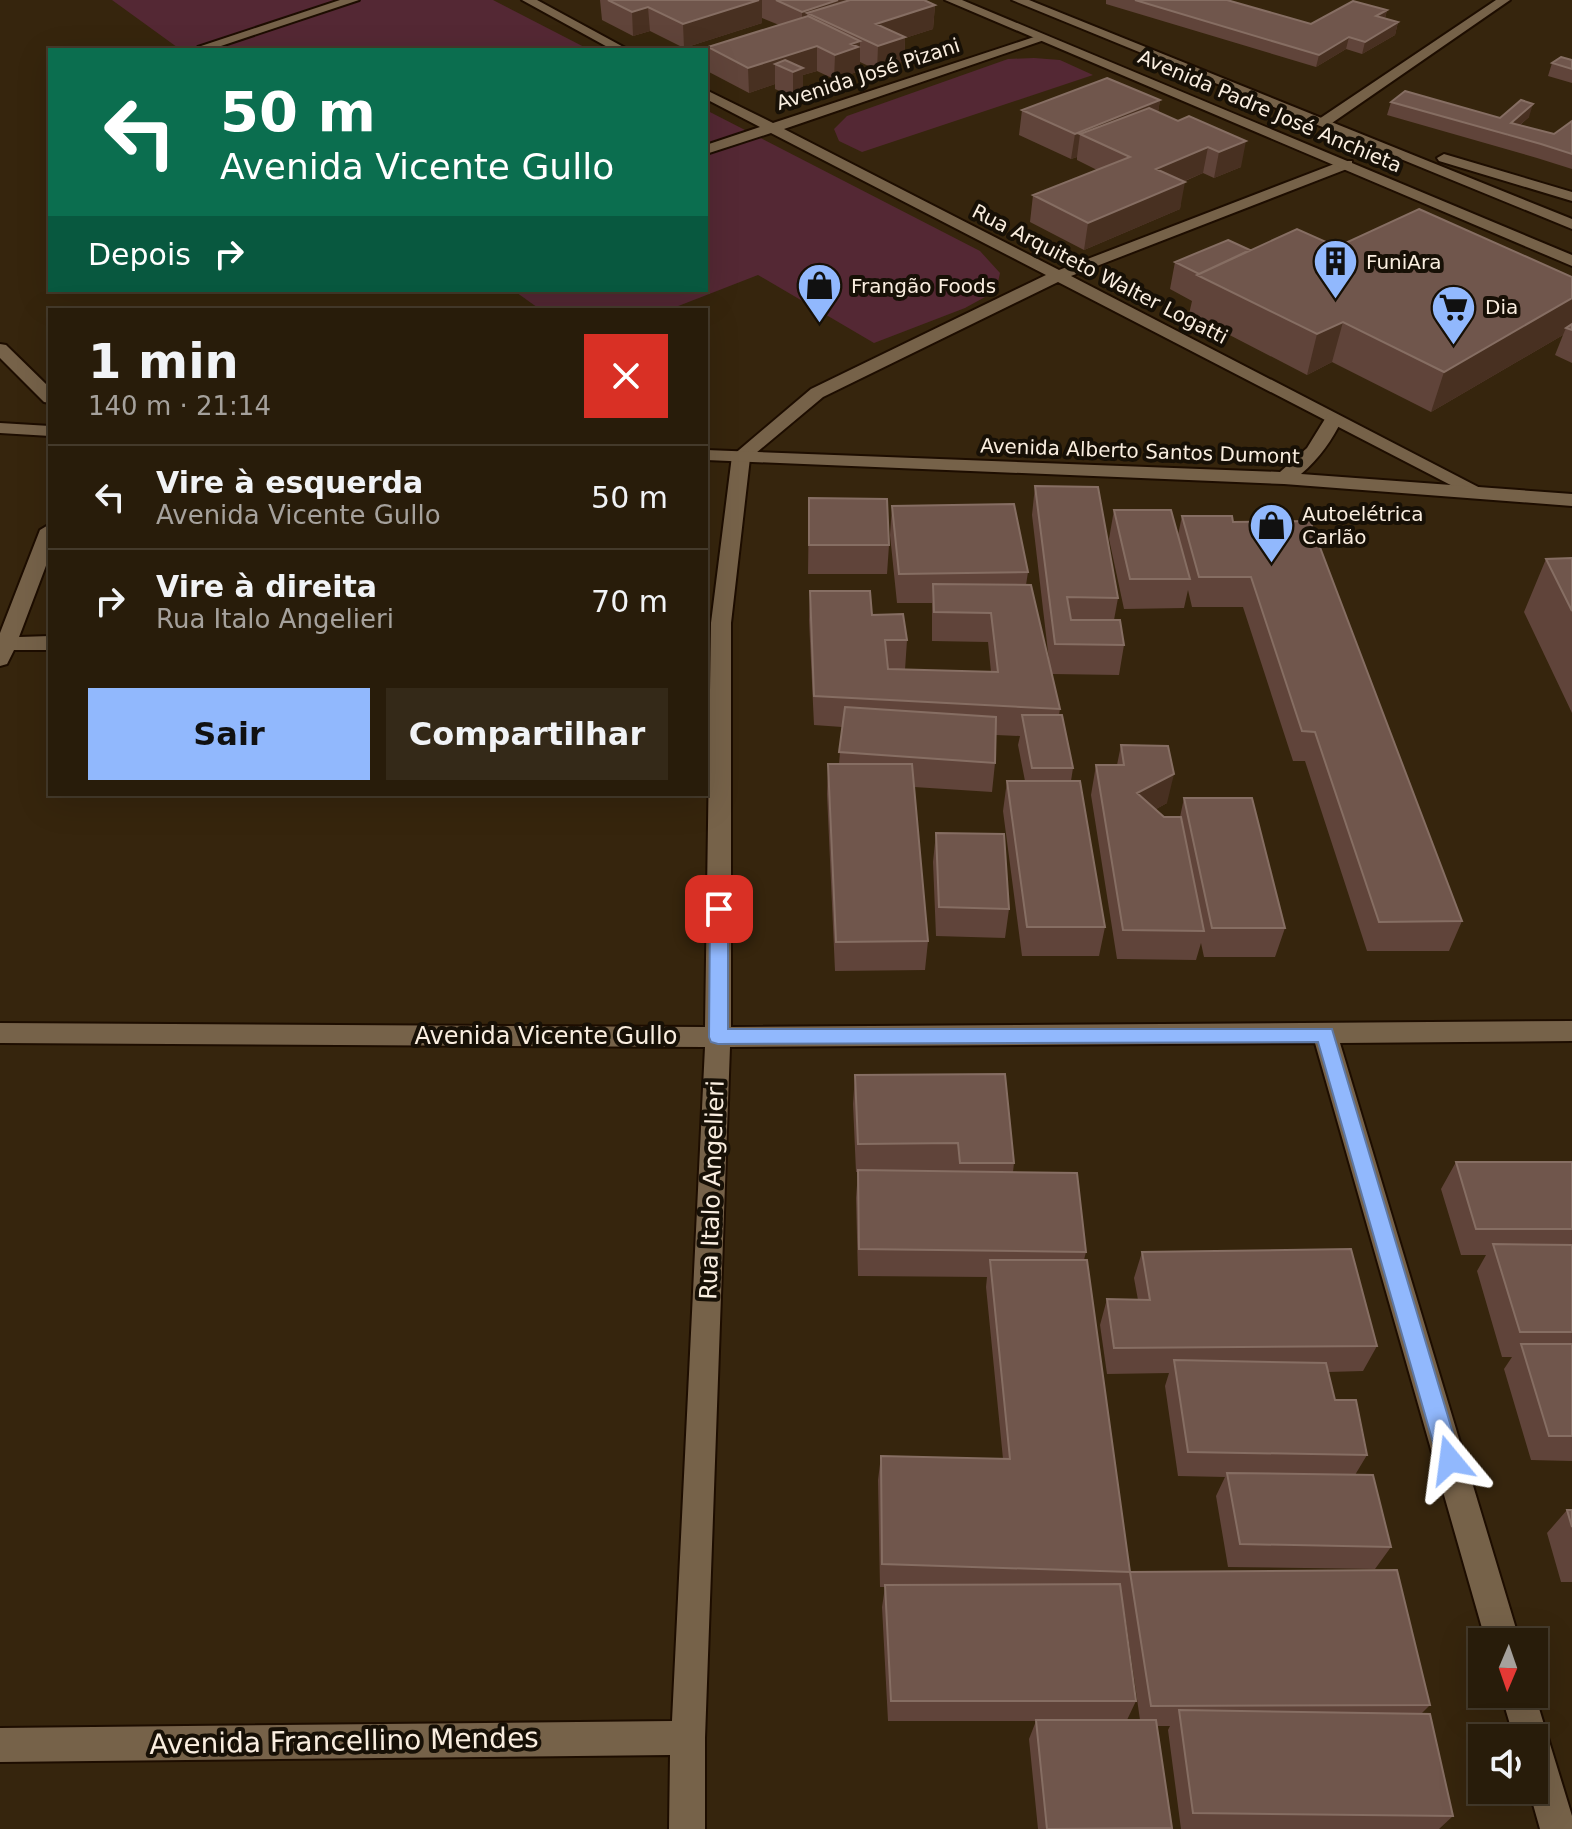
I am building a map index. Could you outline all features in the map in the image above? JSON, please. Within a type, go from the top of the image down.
[{"type":"street","points":[[204,47],[353,0]]},
{"type":"street","points":[[528,0],[619,48]]},
{"type":"street","name":"Avenida Padre José Anchieta","points":[[951,0],[1572,261]]},
{"type":"street","name":"Avenida Padre José Anchieta","points":[[1018,0],[1572,224]]},
{"type":"street","points":[[1324,122],[1504,0]]},
{"type":"street","name":"Avenida José Pizani","points":[[708,149],[1044,38]]},
{"type":"street","name":"Rua Arquiteto Walter Logatti","points":[[708,95],[1475,490]]},
{"type":"street","points":[[1371,141],[1475,166],[1572,197]]},
{"type":"street","points":[[741,456],[817,393],[1059,275],[1347,164]]},
{"type":"street","points":[[0,349],[48,396]]},
{"type":"street","points":[[1284,478],[1309,460],[1334,418]]},
{"type":"street","points":[[0,428],[48,431]]},
{"type":"street","name":"Avenida Alberto Santos Dumont","points":[[708,455],[1284,478],[1475,490],[1572,500]]},
{"type":"street","name":"Rua Italo Angelieri","points":[[687,1829],[688,1738],[718,1037],[714,624],[741,456]]},
{"type":"street","points":[[48,535],[2,649],[48,643]]},
{"type":"street","name":"Avenida Vicente Gullo","points":[[0,1033],[718,1037],[1572,1031]]},
{"type":"street","points":[[1325,1034],[1499,1628]]},
{"type":"street","name":"Avenida Francellino Mendes","points":[[0,1745],[688,1738]]},
{"type":"street","points":[[1548,1795],[1558,1829]]},
{"type":"shaded area","points":[[112,0],[493,0],[586,48],[178,48]]},
{"type":"shaded area","points":[[1008,59],[1060,60],[1093,75],[862,152],[839,141],[834,129],[847,116]]},
{"type":"shaded area","points":[[708,111],[980,251],[1000,273],[996,291],[965,308],[874,343],[758,275],[673,308],[538,308],[516,292],[708,292]]},
{"type":"building","points":[[608,0],[759,0],[683,24],[648,7],[632,12]]},
{"type":"building","points":[[776,0],[838,0],[802,12]]},
{"type":"building","points":[[850,0],[924,0],[935,5],[876,24],[905,37],[878,46],[807,13]]},
{"type":"building","points":[[1135,0],[1227,0],[1311,24],[1353,1],[1387,10],[1376,16],[1398,22],[1365,42],[1349,37],[1319,55]]},
{"type":"building","points":[[808,16],[860,41],[851,44],[858,47],[835,55],[817,46],[748,68],[708,47]]},
{"type":"building","points":[[1561,57],[1572,60],[1572,69],[1552,63]]},
{"type":"building","points":[[785,60],[803,68],[793,72],[775,64]]},
{"type":"building","points":[[1107,78],[1160,100],[1075,134],[1022,110]]},
{"type":"building","points":[[1405,91],[1500,118],[1521,100],[1533,104],[1511,123],[1554,134],[1572,121],[1572,154],[1391,102]]},
{"type":"building","points":[[1149,108],[1178,121],[1189,116],[1246,141],[1219,152],[1208,147],[1156,169],[1185,182],[1088,223],[1033,195],[1130,157],[1080,134]]},
{"type":"building","points":[[1419,209],[1572,277],[1572,298],[1444,372],[1343,322],[1317,334],[1197,275],[1297,229],[1337,247]]},
{"type":"building","points":[[1228,240],[1250,250],[1199,274],[1175,262]]},
{"type":"building","points":[[1035,486],[1098,487],[1118,598],[1067,597],[1071,620],[1120,620],[1124,645],[1055,644]]},
{"type":"building","points":[[809,498],[887,499],[889,545],[809,545]]},
{"type":"building","points":[[1014,504],[1028,572],[899,574],[892,506]]},
{"type":"building","points":[[1114,510],[1171,510],[1190,579],[1130,579]]},
{"type":"building","points":[[1182,516],[1232,516],[1233,522],[1310,521],[1462,921],[1379,922],[1315,732],[1302,731],[1251,577],[1199,577]]},
{"type":"building","points":[[1572,558],[1572,611],[1546,559]]},
{"type":"building","points":[[933,584],[1031,585],[1060,709],[814,696],[810,591],[870,591],[872,615],[903,614],[907,640],[885,640],[888,669],[998,672],[991,613],[934,612]]},
{"type":"building","points":[[845,707],[996,717],[995,763],[839,752]]},
{"type":"building","points":[[1022,715],[1062,715],[1073,768],[1032,768]]},
{"type":"building","points":[[1121,745],[1168,746],[1174,774],[1137,793],[1164,817],[1181,817],[1204,931],[1123,930],[1096,765],[1124,765]]},
{"type":"building","points":[[828,764],[912,764],[928,941],[836,942]]},
{"type":"building","points":[[1007,781],[1080,781],[1105,927],[1027,927]]},
{"type":"building","points":[[1184,798],[1252,798],[1285,928],[1212,928]]},
{"type":"building","points":[[936,833],[1004,834],[1009,909],[939,907]]},
{"type":"building","points":[[1005,1074],[1014,1163],[960,1163],[958,1143],[858,1144],[855,1075]]},
{"type":"building","points":[[1456,1162],[1572,1162],[1572,1229],[1476,1229]]},
{"type":"building","points":[[858,1170],[1077,1173],[1086,1252],[859,1249]]},
{"type":"building","points":[[1493,1244],[1572,1245],[1572,1332],[1520,1332]]},
{"type":"building","points":[[1351,1249],[1377,1346],[1114,1348],[1107,1299],[1150,1300],[1142,1252]]},
{"type":"building","points":[[990,1260],[1087,1260],[1130,1572],[882,1564],[881,1456],[1010,1459]]},
{"type":"building","points":[[1521,1344],[1572,1344],[1572,1436],[1549,1436]]},
{"type":"building","points":[[1174,1360],[1326,1363],[1335,1400],[1356,1400],[1367,1455],[1188,1452]]},
{"type":"building","points":[[1227,1473],[1373,1475],[1391,1547],[1240,1544]]},
{"type":"building","points":[[1567,1510],[1572,1510],[1572,1527]]},
{"type":"building","points":[[1397,1570],[1430,1705],[1151,1706],[1130,1572]]},
{"type":"building","points":[[1120,1584],[1136,1701],[891,1701],[885,1585]]},
{"type":"building","points":[[1179,1710],[1430,1714],[1453,1816],[1193,1813]]},
{"type":"building","points":[[1036,1720],[1156,1720],[1172,1828],[1047,1829]]},
{"type":"place","name":"FuniAra","points":[[1335,301]]},
{"type":"place","name":"Frangão Foods","points":[[820,325]]},
{"type":"place","name":"Dia","points":[[1454,346]]},
{"type":"place","name":"Autoelétrica Carlão","points":[[1271,565]]},
{"type":"route","points":[[719,909],[718,1037],[1325,1034],[1450,1460]]}]
